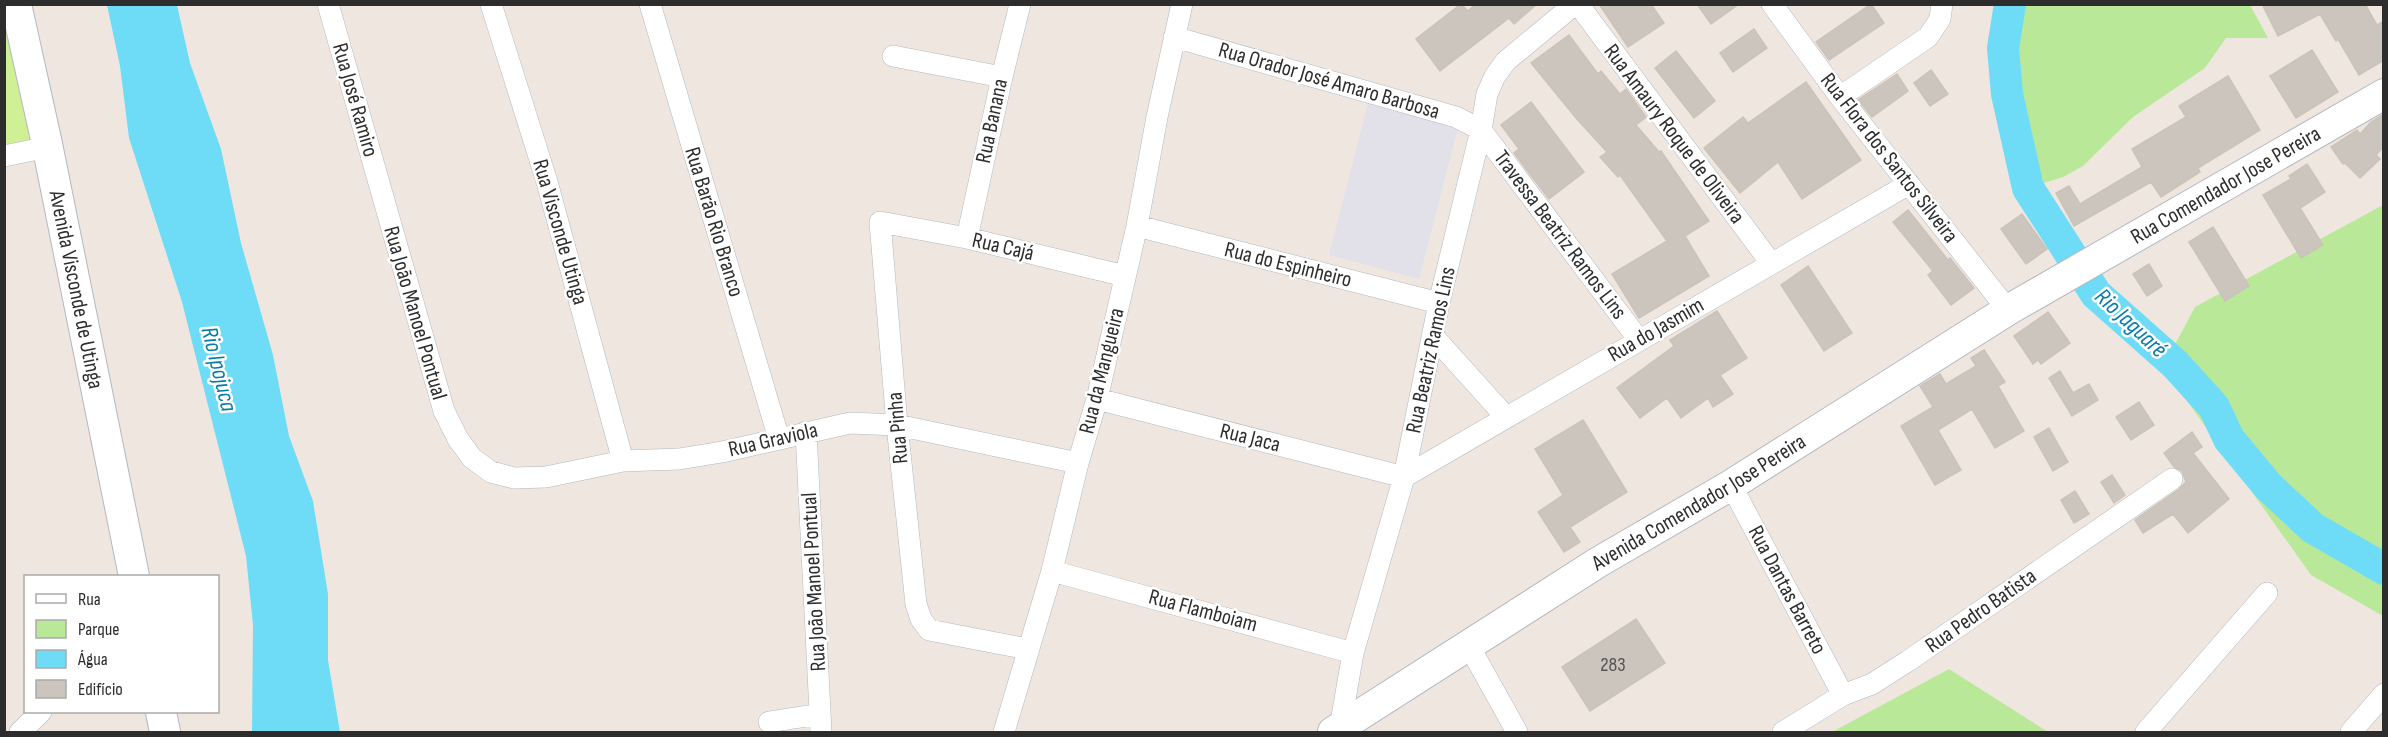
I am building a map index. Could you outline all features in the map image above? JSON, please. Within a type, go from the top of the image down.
[{"type":"street","name":"Avenida Visconde de Utinga","points":[[16,4],[48,147],[134,575]]},
{"type":"street","name":"Rua José Ramiro","points":[[328,4],[382,196]]},
{"type":"street","name":"Rua Visconde Utinga","points":[[491,4],[547,182],[622,461]]},
{"type":"street","name":"Rua Barão Rio Branco","points":[[650,4],[779,439]]},
{"type":"street","name":"Rua Banana","points":[[967,238],[1020,4]]},
{"type":"street","name":"Rua da Mangueira","points":[[1004,732],[1052,571],[1078,463],[1097,399],[1137,226],[1182,4]]},
{"type":"street","name":"Rua Beatriz Ramos Lins","points":[[1336,730],[1353,653],[1404,477],[1434,337],[1439,303],[1481,130],[1487,94],[1495,76],[1506,61],[1576,4]]},
{"type":"street","name":"Rua Amaury Roque de Oliveira","points":[[1576,4],[1771,263]]},
{"type":"street","name":"Rua Flora dos Santos Silveira","points":[[1772,4],[1840,97],[2008,310]]},
{"type":"street","points":[[1840,97],[1928,37],[1940,19],[1942,4]]},
{"type":"street","name":"Rua Orador José Amaro Barbosa","points":[[1174,37],[1456,117],[1481,130]]},
{"type":"street","points":[[893,56],[1002,77]]},
{"type":"street","name":"Rua Comendador Jose Pereira","points":[[2080,270],[2384,94]]},
{"type":"street","name":"Travessa Beatriz Ramos Lins","points":[[1481,130],[1639,340]]},
{"type":"street","points":[[4,156],[48,147]]},
{"type":"street","name":"Rua do Jasmim","points":[[1404,477],[1909,184]]},
{"type":"street","name":"Rua João Manoel Pontual","points":[[382,196],[444,411],[458,439],[472,458]]},
{"type":"street","name":"Rua Cajá","points":[[880,222],[967,238],[1125,276]]},
{"type":"street","name":"Rua Pinha","points":[[880,222],[897,425],[916,604],[921,619],[930,630],[1028,649]]},
{"type":"street","name":"Rua do Espinheiro","points":[[1137,226],[1439,303]]},
{"type":"street","name":"Avenida Comendador Jose Pereira","points":[[1336,730],[1598,563],[1731,485],[2008,310],[2080,270]]},
{"type":"street","points":[[1434,337],[1506,417]]},
{"type":"street","name":"Rua Jaca","points":[[1097,399],[1404,477]]},
{"type":"street","name":"Rua Graviola","points":[[472,458],[491,472],[514,478],[546,477],[622,461],[680,459],[722,452],[850,423],[897,425],[1078,463]]},
{"type":"street","name":"Rua João Manoel Pontual","points":[[806,432],[821,723]]},
{"type":"street","name":"Rua Pedro Batista","points":[[1783,732],[1843,695],[1872,684],[1908,661],[2172,479]]},
{"type":"street","name":"Rua Dantas Barreto","points":[[1731,485],[1843,695]]},
{"type":"street","name":"Rua Flamboiam","points":[[1052,571],[1353,653]]},
{"type":"street","points":[[2146,732],[2267,593]]},
{"type":"street","points":[[1469,646],[1517,732]]},
{"type":"street","points":[[2351,732],[2384,694]]},
{"type":"street","points":[[20,732],[39,713]]},
{"type":"street","points":[[161,713],[165,732]]},
{"type":"street","points":[[769,723],[821,723]]},
{"type":"shaded area","points":[[1369,100],[1459,124],[1419,279],[1329,255]]},
{"type":"green space","points":[[4,5],[33,140],[4,147]]},
{"type":"green space","points":[[2010,5],[2250,5],[2268,38],[2226,38],[2205,68],[2133,117],[2083,166],[2063,177],[2028,188],[2007,94],[2003,48]]},
{"type":"green space","points":[[2383,205],[2383,616],[2311,575],[2163,367],[2195,307]]},
{"type":"green space","points":[[1949,669],[2048,732],[1832,732]]},
{"type":"water","name":"Rio Ipojuca","points":[[107,5],[177,5],[190,63],[221,149],[241,243],[273,355],[289,436],[313,501],[328,594],[328,660],[340,732],[252,732],[253,625],[246,556],[182,302],[129,138],[120,66]]},
{"type":"building","points":[[1461,4],[1468,11],[1476,4],[1537,4],[1514,24],[1509,18],[1440,71],[1416,39]]},
{"type":"building","points":[[1599,4],[1651,4],[1664,23],[1628,47]]},
{"type":"building","points":[[1697,4],[1739,4],[1711,24]]},
{"type":"building","points":[[1871,4],[1884,23],[1829,60],[1816,42]]},
{"type":"building","points":[[2262,4],[2365,4],[2377,25],[2384,21],[2384,60],[2359,75],[2320,14],[2278,36]]},
{"type":"building","points":[[1754,29],[1767,48],[1733,72],[1720,53]]},
{"type":"building","points":[[1569,35],[1598,74],[1601,71],[1620,94],[1626,89],[1646,117],[1636,125],[1659,152],[1661,151],[1709,221],[1685,236],[1709,276],[1639,318],[1612,274],[1667,241],[1620,175],[1618,177],[1600,157],[1607,152],[1531,63]]},
{"type":"building","points":[[2312,50],[2338,92],[2296,118],[2270,76]]},
{"type":"building","points":[[1676,51],[1715,101],[1694,118],[1655,68]]},
{"type":"building","points":[[1931,70],[1948,94],[1930,106],[1914,83]]},
{"type":"building","points":[[1897,74],[1908,91],[1872,117],[1858,100]]},
{"type":"building","points":[[2228,76],[2260,130],[2198,168],[2200,172],[2161,197],[2151,182],[2074,226],[2056,193],[2069,186],[2080,204],[2142,167],[2132,149],[2186,117],[2179,106]]},
{"type":"building","points":[[1806,82],[1861,160],[1802,199],[1778,162],[1740,193],[1704,148],[1743,117],[1748,123]]},
{"type":"building","points":[[1531,102],[1584,172],[1549,199],[1514,153],[1519,149],[1501,125]]},
{"type":"building","points":[[2384,114],[2384,146],[2376,155],[2380,159],[2360,178],[2345,163],[2343,164],[2331,147],[2357,130],[2360,134],[2371,122]]},
{"type":"building","points":[[2307,164],[2325,192],[2300,208],[2323,245],[2301,258],[2263,195],[2291,179],[2289,176]]},
{"type":"building","points":[[1908,210],[1974,288],[1951,305],[1928,275],[1933,271],[1893,222]]},
{"type":"building","points":[[2022,214],[2047,249],[2026,264],[2001,229]]},
{"type":"building","points":[[2213,227],[2249,286],[2225,301],[2189,242]]},
{"type":"building","points":[[2149,264],[2162,286],[2147,296],[2133,274]]},
{"type":"building","points":[[1808,266],[1852,333],[1824,351],[1781,285]]},
{"type":"building","points":[[1717,311],[1747,358],[1720,375],[1733,394],[1713,407],[1708,398],[1681,418],[1667,398],[1640,418],[1617,388],[1674,346],[1670,340]]},
{"type":"building","points":[[2048,312],[2070,343],[2041,364],[2038,360],[2033,364],[2014,336]]},
{"type":"building","points":[[1984,350],[2005,382],[1998,386],[2024,431],[1995,448],[1972,409],[1938,430],[1961,470],[1935,485],[1901,426],[1933,407],[1920,386],[1940,374],[1946,384],[1976,366],[1971,358]]},
{"type":"building","points":[[2060,371],[2073,393],[2089,384],[2098,400],[2072,416],[2049,378]]},
{"type":"building","points":[[2139,402],[2154,425],[2131,440],[2116,417]]},
{"type":"building","points":[[1583,420],[1627,492],[1570,527],[1580,542],[1564,552],[1538,512],[1563,495],[1535,449]]},
{"type":"building","points":[[2049,428],[2068,462],[2053,471],[2034,437]]},
{"type":"building","points":[[2192,432],[2202,447],[2193,453],[2229,499],[2188,533],[2173,514],[2143,533],[2135,520],[2186,482],[2182,471],[2174,467],[2164,453]]},
{"type":"building","points":[[2112,475],[2125,495],[2114,503],[2101,482]]},
{"type":"building","points":[[2075,491],[2089,514],[2074,523],[2061,500]]},
{"type":"building","points":[[1636,619],[1665,663],[1590,711],[1562,667]]},
{"type":"waterway","name":"Rio Jaguaré","points":[[2010,4],[2003,48],[2007,94],[2028,188],[2096,294],[2175,364],[2214,407],[2229,439],[2268,486],[2313,528],[2384,569]]}]
